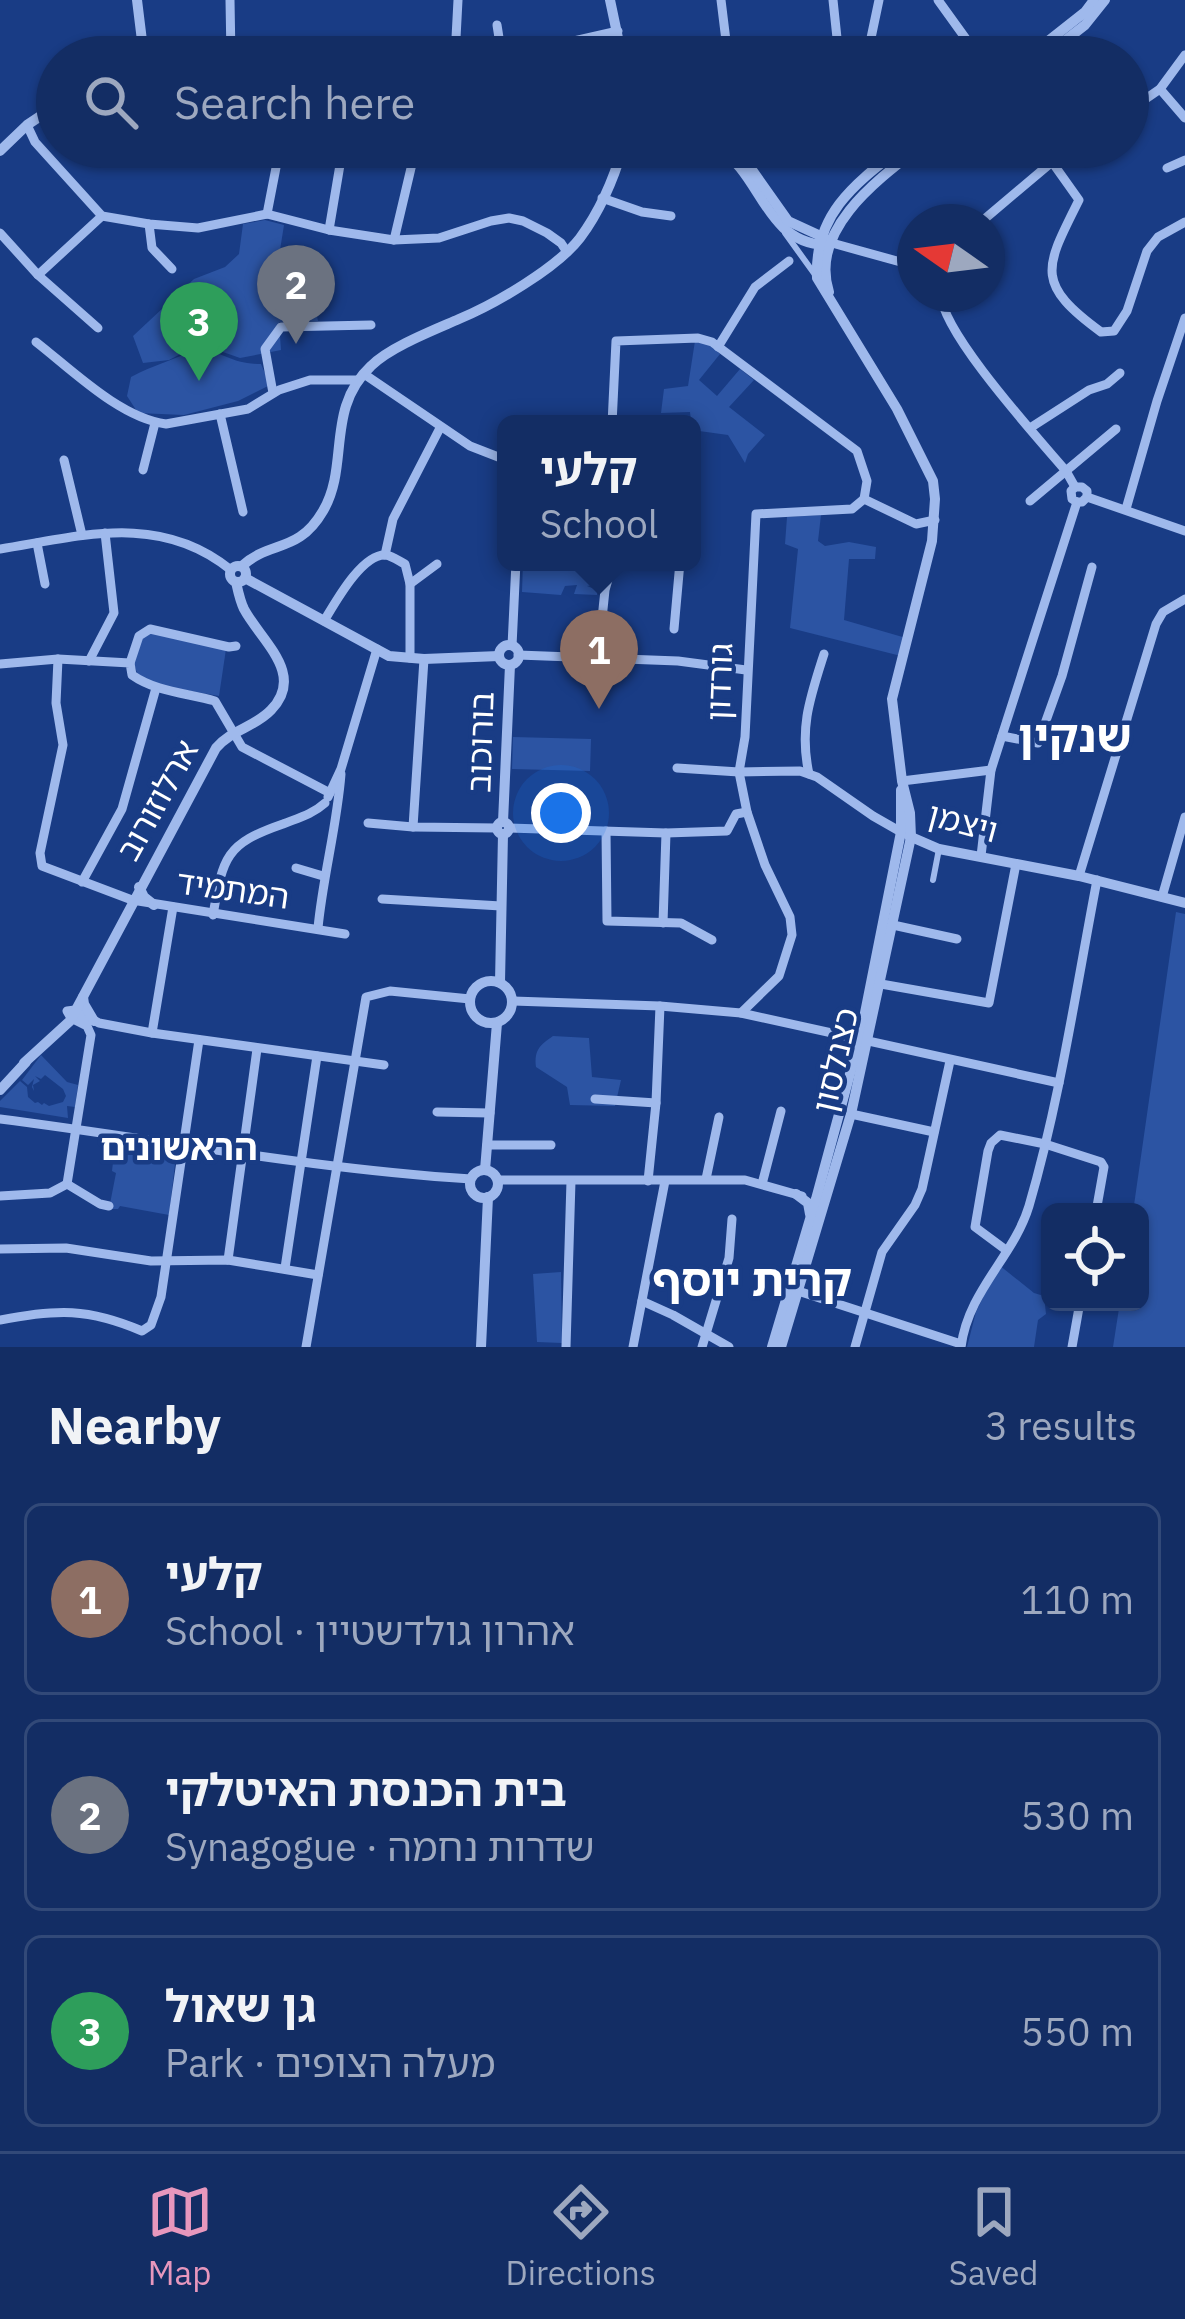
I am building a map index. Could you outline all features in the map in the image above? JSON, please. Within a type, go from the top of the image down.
[{"type":"street","points":[[136,0],[140,36]]},
{"type":"street","points":[[230,0],[231,36]]},
{"type":"street","points":[[455,36],[458,0]]},
{"type":"street","points":[[610,0],[619,36]]},
{"type":"street","points":[[721,0],[725,36]]},
{"type":"street","points":[[833,0],[837,36]]},
{"type":"street","points":[[871,36],[879,0]]},
{"type":"street","points":[[938,0],[964,36]]},
{"type":"street","points":[[1055,36],[1093,0]]},
{"type":"street","points":[[1071,36],[1106,0]]},
{"type":"street","points":[[497,25],[499,36]]},
{"type":"street","points":[[593,36],[618,31]]},
{"type":"street","points":[[1149,97],[1185,55]]},
{"type":"street","points":[[1160,89],[1185,118]]},
{"type":"street","points":[[0,152],[36,119]]},
{"type":"street","points":[[28,125],[36,143]]},
{"type":"street","points":[[1167,168],[1185,160]]},
{"type":"street","points":[[59,168],[102,216],[148,224],[198,228],[267,214],[394,240],[440,238],[509,218],[547,232],[567,252]]},
{"type":"street","points":[[267,214],[276,168]]},
{"type":"street","points":[[329,230],[339,168]]},
{"type":"street","points":[[394,240],[411,168]]},
{"type":"street","points":[[239,574],[250,559],[288,546],[322,514],[332,488],[345,406],[373,364],[521,285],[567,252],[583,234],[616,168]]},
{"type":"street","points":[[739,168],[817,278]]},
{"type":"street","points":[[752,168],[788,221],[824,242]]},
{"type":"street","points":[[817,278],[827,221],[840,201],[878,168]]},
{"type":"street","points":[[832,301],[824,242],[849,208],[893,168]]},
{"type":"street","points":[[1002,204],[1045,168]]},
{"type":"street","points":[[1056,168],[1079,200],[1054,251],[1050,267],[1054,286],[1070,310],[1101,332],[1114,332],[1127,311],[1147,251],[1158,237],[1185,222]]},
{"type":"street","points":[[604,195],[642,212],[671,216]]},
{"type":"street","points":[[38,275],[102,216]]},
{"type":"street","points":[[148,224],[152,248],[172,269]]},
{"type":"street","points":[[783,230],[897,261]]},
{"type":"street","points":[[0,232],[38,275],[98,328]]},
{"type":"street","points":[[718,347],[755,287],[789,261]]},
{"type":"street","name":"כצנלסון","points":[[781,1347],[893,925],[906,834],[892,699],[934,520],[933,481],[897,409],[817,278]]},
{"type":"street","points":[[944,312],[954,332],[1075,487],[1085,488],[991,770],[977,851]]},
{"type":"street","points":[[1126,509],[1185,318]]},
{"type":"street","points":[[273,394],[265,349],[280,327],[371,325]]},
{"type":"street","points":[[612,415],[616,340],[698,338],[712,342],[856,451],[867,481],[864,499],[925,529],[932,541]]},
{"type":"street","points":[[36,342],[101,393],[155,422],[248,409],[310,380],[361,377],[470,446],[497,456]]},
{"type":"street","points":[[1030,428],[1120,373]]},
{"type":"street","points":[[220,414],[243,512]]},
{"type":"street","points":[[143,470],[155,422]]},
{"type":"street","points":[[385,555],[393,520],[440,428]]},
{"type":"street","points":[[1030,501],[1116,429]]},
{"type":"street","points":[[64,460],[82,535]]},
{"type":"street","name":"גורדון","points":[[741,1012],[779,976],[792,935],[790,916],[765,865],[747,812],[739,772],[745,737],[756,514],[852,509],[864,499]]},
{"type":"street","points":[[1082,500],[1126,509],[1185,531]]},
{"type":"street","points":[[916,524],[934,520]]},
{"type":"street","points":[[0,549],[131,530],[191,545],[389,656],[499,656],[502,663],[514,655],[598,657],[746,670]]},
{"type":"street","points":[[89,661],[114,613],[105,533]]},
{"type":"street","points":[[37,543],[45,584]]},
{"type":"street","points":[[324,620],[372,558],[385,555],[405,565],[417,659],[413,827]]},
{"type":"street","points":[[410,584],[437,564]]},
{"type":"street","points":[[1002,736],[1038,743],[1092,567]]},
{"type":"street","name":"בורוכוב","points":[[500,982],[515,571]]},
{"type":"street","points":[[598,657],[611,571]]},
{"type":"street","points":[[674,629],[679,571]]},
{"type":"street","name":"ארלוזורוב","points":[[1,1090],[84,994],[209,758],[223,739],[271,710],[279,700],[285,682],[276,652],[242,605],[239,574]]},
{"type":"street","points":[[1079,876],[1156,624],[1163,611],[1185,599]]},
{"type":"street","points":[[236,646],[150,629],[139,636],[130,663],[132,675],[156,688],[215,701],[237,742],[248,752],[327,798],[338,810]]},
{"type":"street","points":[[213,915],[223,866],[236,846],[300,818],[327,798],[341,769],[377,649]]},
{"type":"street","points":[[809,774],[803,747],[806,711],[824,654]]},
{"type":"street","points":[[0,664],[58,659],[130,663]]},
{"type":"street","name":"המתמיד","points":[[58,659],[56,703],[63,746],[39,861],[47,870],[132,900],[346,934]]},
{"type":"street","points":[[82,882],[122,809],[156,688]]},
{"type":"street","points":[[676,768],[809,774]]},
{"type":"street","points":[[318,928],[341,769]]},
{"type":"street","points":[[902,781],[991,770]]},
{"type":"street","name":"ויצמן","points":[[809,774],[939,849],[977,851],[1185,903]]},
{"type":"street","points":[[368,823],[666,833],[727,831],[736,814],[747,812]]},
{"type":"street","points":[[1162,897],[1184,822]]},
{"type":"street","points":[[606,830],[607,921],[681,923],[712,940]]},
{"type":"street","points":[[663,923],[666,833]]},
{"type":"street","name":"כצנלסון","points":[[772,1347],[810,1218],[822,1199],[851,1114],[906,834]]},
{"type":"street","points":[[933,880],[939,849]]},
{"type":"street","points":[[881,984],[989,1003],[1016,864]]},
{"type":"street","points":[[296,868],[323,876]]},
{"type":"street","points":[[798,1291],[961,1346],[983,1286],[1027,1212],[1058,1083],[1097,880]]},
{"type":"street","points":[[139,887],[154,904]]},
{"type":"street","points":[[382,899],[501,906]]},
{"type":"street","points":[[152,1033],[173,907]]},
{"type":"street","points":[[893,925],[957,939]]},
{"type":"street","name":"ארלוזורוב","points":[[71,1013],[112,939]]},
{"type":"street","points":[[500,982],[513,1001],[508,1015],[497,1023],[483,1022],[470,999],[481,983],[500,982]]},
{"type":"street","points":[[307,1347],[366,998],[390,991],[470,999]]},
{"type":"street","points":[[84,994],[83,1004],[96,1022]]},
{"type":"street","points":[[513,1001],[741,1012],[1058,1083]]},
{"type":"street","points":[[648,1181],[660,1006]]},
{"type":"street","points":[[71,1013],[152,1033],[384,1065]]},
{"type":"street","points":[[71,1013],[91,1035]]},
{"type":"street","points":[[67,1184],[96,1022]]},
{"type":"street","points":[[485,1170],[497,1023]]},
{"type":"street","points":[[0,1320],[84,1312],[142,1330],[151,1325],[160,1302],[199,1040]]},
{"type":"street","points":[[228,1260],[257,1049]]},
{"type":"street","points":[[285,1268],[317,1056]]},
{"type":"street","points":[[855,1347],[883,1252],[920,1196],[950,1061]]},
{"type":"street","points":[[595,1099],[656,1103]]},
{"type":"street","points":[[762,1184],[781,1111]]},
{"type":"street","points":[[436,1112],[490,1113]]},
{"type":"street","points":[[851,1114],[934,1132]]},
{"type":"street","points":[[706,1179],[719,1117]]},
{"type":"street","points":[[0,1119],[335,1168],[471,1178]]},
{"type":"street","points":[[1006,1250],[975,1227],[988,1151],[1000,1136],[1101,1162],[1098,1203]]},
{"type":"street","points":[[487,1145],[551,1145]]},
{"type":"street","points":[[476,1172],[492,1173],[496,1191],[488,1197],[474,1194],[471,1178],[476,1172]]},
{"type":"street","points":[[497,1180],[745,1180],[822,1199]]},
{"type":"street","points":[[566,1347],[571,1181]]},
{"type":"street","points":[[632,1347],[664,1181]]},
{"type":"street","points":[[0,1196],[50,1193],[67,1184]]},
{"type":"street","points":[[67,1184],[109,1206]]},
{"type":"street","points":[[796,1194],[808,1203],[810,1218]]},
{"type":"street","points":[[481,1347],[488,1197]]},
{"type":"street","points":[[702,1347],[728,1258],[732,1219]]},
{"type":"street","points":[[0,1249],[66,1248],[151,1261],[228,1260],[318,1274]]},
{"type":"street","points":[[642,1301],[729,1347]]},
{"type":"street","points":[[1072,1347],[1078,1311]]},
{"type":"shaded area","points":[[265,220],[284,225],[280,250],[285,273],[309,278],[318,321],[279,322],[281,350],[240,358],[200,344],[169,360],[143,363],[133,336],[194,279],[225,267],[239,254],[243,224]]},
{"type":"shaded area","points":[[695,341],[710,344],[720,354],[699,380],[717,396],[740,369],[754,380],[729,407],[765,435],[745,463],[728,435],[701,431],[701,415],[661,413],[664,389],[688,386]]},
{"type":"shaded area","points":[[197,348],[261,364],[270,385],[238,401],[184,415],[138,413],[127,396],[131,377]]},
{"type":"shaded area","points":[[821,515],[818,541],[825,546],[849,542],[876,547],[875,559],[849,559],[844,620],[906,638],[901,656],[790,628],[798,549],[785,544],[787,517]]},
{"type":"shaded area","points":[[523,571],[601,571],[594,585],[587,586],[597,590],[597,595],[574,594],[577,585],[565,586],[561,595],[522,592]]},
{"type":"shaded area","points":[[155,631],[226,649],[219,696],[157,685],[138,676],[133,661],[141,638]]},
{"type":"shaded area","points":[[513,737],[591,739],[590,771],[512,769]]},
{"type":"shaded area","points":[[1176,912],[1185,914],[1185,1347],[1113,1347],[1119,1311],[1149,1311],[1149,1203],[1134,1203]]},
{"type":"shaded area","points":[[553,1036],[589,1038],[592,1077],[621,1080],[615,1106],[570,1105],[567,1087],[536,1067],[539,1049]]},
{"type":"shaded area","points":[[41,1055],[67,1082],[78,1085],[75,1107],[67,1106],[68,1118],[0,1107],[0,1101],[20,1081],[35,1103],[63,1102],[63,1089],[45,1075],[35,1076],[40,1081],[33,1085],[34,1091],[32,1087],[34,1079],[28,1085],[22,1080]]},
{"type":"shaded area","points":[[115,1145],[171,1151],[175,1164],[169,1215],[120,1206],[109,1209],[116,1173],[112,1171]]},
{"type":"shaded area","points":[[999,1265],[1041,1295],[1041,1311],[1046,1314],[1038,1320],[1034,1347],[967,1347],[976,1312]]},
{"type":"shaded area","points":[[561,1272],[562,1343],[537,1342],[533,1274]]},
{"type":"place","name":"בית הכנסת האיטלקי","points":[[296,344]]},
{"type":"place","name":"גן שאול","points":[[199,381]]},
{"type":"place","name":"קלעי","points":[[599,709]]},
{"type":"district","name":"שנקין","points":[[1075,736]]},
{"type":"district","name":"הראשונים","points":[[179,1147]]},
{"type":"district","name":"קרית יוסף","points":[[752,1280]]}]
